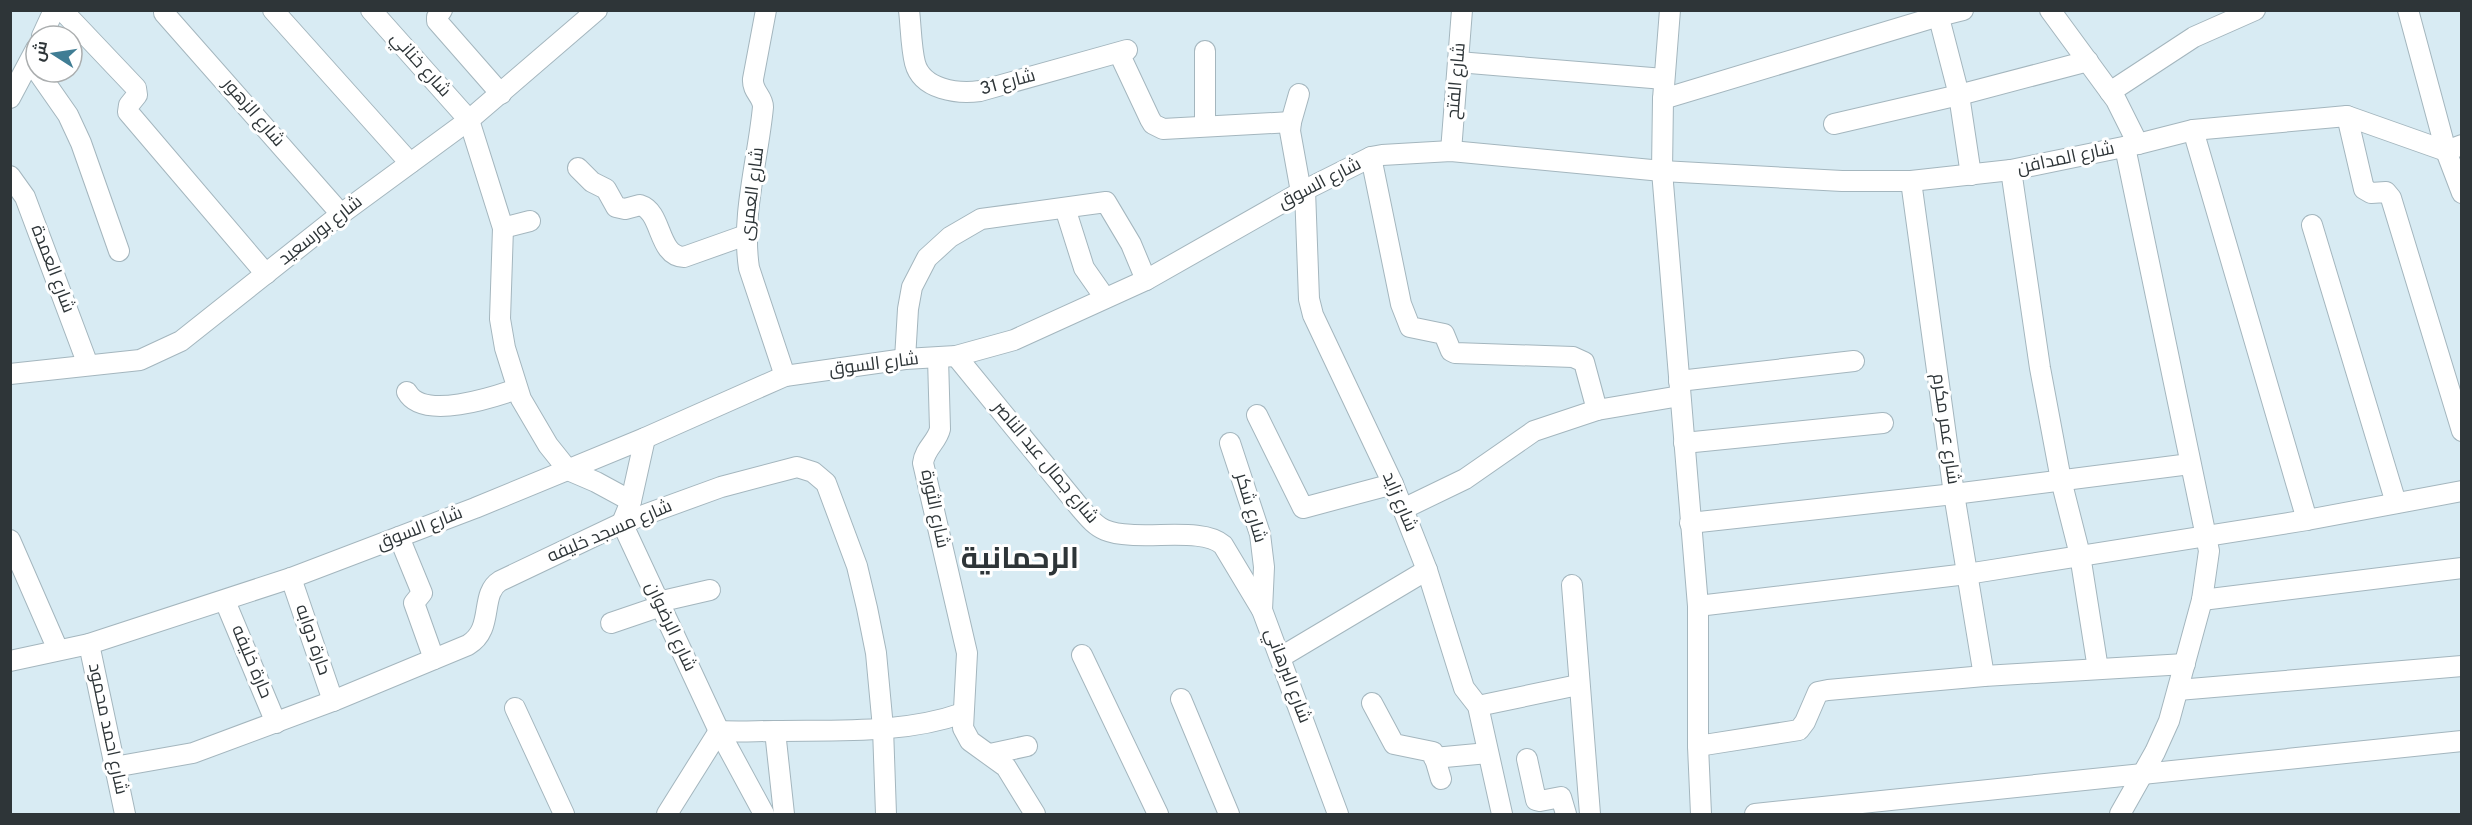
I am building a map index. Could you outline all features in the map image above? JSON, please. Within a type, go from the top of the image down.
[{"type":"street","points":[[48,24],[54,10]]},
{"type":"street","points":[[62,10],[136,88],[136,94],[129,105],[128,112],[266,274]]},
{"type":"street","points":[[273,10],[410,163]]},
{"type":"street","name":"شارع خناني","points":[[371,10],[469,120]]},
{"type":"street","points":[[442,10],[437,21],[501,94]]},
{"type":"street","name":"شارع العمرى","points":[[766,10],[753,79],[754,89],[762,99],[763,107],[746,235],[749,268],[785,376]]},
{"type":"street","name":"شارع 31","points":[[909,10],[915,66],[927,80],[943,90],[962,93],[980,91],[1123,51],[1153,124],[1163,129],[1205,126]]},
{"type":"street","name":"شارع الفتح","points":[[1451,151],[1462,10]]},
{"type":"street","points":[[1670,10],[1663,99],[1662,171],[1698,606],[1698,746],[1701,814]]},
{"type":"street","points":[[1663,99],[1938,13],[1963,10]]},
{"type":"street","points":[[2050,10],[2110,92],[2131,145],[2190,464],[2209,551],[2202,600],[2169,721],[2144,774],[2120,814]]},
{"type":"street","points":[[2110,92],[2194,37],[2255,10]]},
{"type":"street","points":[[2408,10],[2454,148],[2462,193]]},
{"type":"street","name":"شارع الزهور","points":[[164,13],[341,214]]},
{"type":"street","name":"شارع بورسعيد","points":[[10,374],[140,360],[168,349],[341,214],[469,120],[501,94],[588,13]]},
{"type":"street","points":[[1938,13],[1959,95],[1971,175]]},
{"type":"street","points":[[1205,51],[1205,126],[1291,122],[1299,94]]},
{"type":"street","points":[[1834,124],[1959,95],[2088,61]]},
{"type":"street","points":[[1458,62],[1664,79]]},
{"type":"street","points":[[10,98],[24,78]]},
{"type":"street","points":[[49,84],[68,114],[81,143],[119,251]]},
{"type":"street","points":[[2347,116],[2364,189],[2371,192],[2386,192],[2391,198],[2462,431]]},
{"type":"street","name":"شارع المدافن","points":[[1662,171],[1842,182],[1911,181],[2012,170],[2193,130],[2347,116],[2454,148]]},
{"type":"street","points":[[469,120],[504,228],[500,319],[505,348],[521,399],[548,446],[568,470],[631,501]]},
{"type":"street","name":"شارع زايد","points":[[1291,122],[1303,191],[1309,298],[1314,315],[1393,484],[1427,570],[1464,688],[1478,706],[1502,814]]},
{"type":"street","points":[[2193,130],[2307,520]]},
{"type":"street","name":"شارع السوق","points":[[10,661],[89,644],[291,578],[568,470],[785,376],[905,359],[947,357],[1014,340],[1146,280],[1303,191],[1371,157],[1392,153],[1451,151],[1662,171]]},
{"type":"street","points":[[1371,157],[1401,304],[1410,326],[1444,334],[1451,351],[1455,353],[1573,357],[1584,362],[1597,410]]},
{"type":"street","points":[[578,168],[592,182],[606,189],[616,207],[625,209],[640,205],[648,209],[675,256],[684,257],[746,235]]},
{"type":"street","points":[[2012,170],[2040,368],[2061,480],[2080,555],[2098,669]]},
{"type":"street","name":"شارع العمدة","points":[[10,176],[25,197],[88,365]]},
{"type":"street","name":"شارع عمر مكرم","points":[[1911,181],[1954,494],[1984,676]]},
{"type":"street","points":[[905,359],[908,309],[912,287],[927,258],[950,237],[981,219],[1103,201],[1108,203],[1131,244],[1146,280]]},
{"type":"street","points":[[1065,208],[1084,268],[1105,298]]},
{"type":"street","points":[[504,228],[530,221]]},
{"type":"street","points":[[2312,225],[2396,503]]},
{"type":"street","name":"شارع جمال عبد الناصر","points":[[947,357],[1098,526],[1107,531],[1154,537],[1206,536],[1215,538],[1222,545]]},
{"type":"street","name":"شارع الثورة","points":[[947,357],[940,429],[937,439],[927,449],[923,463],[967,653],[963,728],[970,741],[1006,767],[1035,814]]},
{"type":"street","points":[[1403,510],[1465,479],[1534,431],[1597,410],[1680,388],[1854,361]]},
{"type":"street","points":[[408,392],[415,400],[437,405],[460,405],[517,389]]},
{"type":"street","points":[[1257,415],[1303,508],[1393,484]]},
{"type":"street","points":[[1684,443],[1883,423]]},
{"type":"street","points":[[622,523],[631,501],[645,438]]},
{"type":"street","name":"شارع شكر","points":[[1230,443],[1260,534],[1264,567],[1262,610]]},
{"type":"street","points":[[1690,523],[1954,494],[2190,464]]},
{"type":"street","name":"شارع مسجد خليفه","points":[[114,767],[194,753],[333,701],[468,645],[480,636],[484,628],[491,592],[495,584],[622,523],[721,487],[797,467],[813,472],[826,483],[857,566],[876,653],[883,728],[886,814]]},
{"type":"street","points":[[1698,606],[1967,574],[2307,520],[2462,491]]},
{"type":"street","name":"شارع الرضوان","points":[[622,523],[719,731],[764,814]]},
{"type":"street","points":[[399,537],[423,594],[414,603],[434,659]]},
{"type":"street","points":[[10,540],[58,650]]},
{"type":"street","name":"شارع البرهاني","points":[[1222,545],[1262,610],[1338,814]]},
{"type":"street","points":[[2202,600],[2462,568]]},
{"type":"street","points":[[1281,657],[1427,570]]},
{"type":"street","name":"حارة دوابه","points":[[291,578],[333,701]]},
{"type":"street","points":[[1572,585],[1578,685],[1590,814]]},
{"type":"street","points":[[611,623],[660,604],[710,590]]},
{"type":"street","name":"حارة خليفه","points":[[225,601],[276,723]]},
{"type":"street","name":"شارع احمد محمود","points":[[89,644],[125,814]]},
{"type":"street","points":[[1082,655],[1158,814]]},
{"type":"street","points":[[1698,746],[1798,730],[1805,722],[1818,692],[1984,676],[2185,664]]},
{"type":"street","points":[[2178,690],[2462,666]]},
{"type":"street","points":[[1478,706],[1578,685]]},
{"type":"street","points":[[1181,699],[1229,814]]},
{"type":"street","points":[[1372,704],[1392,743],[1431,751],[1441,779]]},
{"type":"street","points":[[515,708],[564,814]]},
{"type":"street","points":[[667,814],[719,731],[883,728],[934,723],[963,713]]},
{"type":"street","points":[[774,731],[784,814]]},
{"type":"street","points":[[1755,814],[2462,741]]},
{"type":"street","points":[[990,754],[1027,746]]},
{"type":"street","points":[[1434,758],[1488,753]]},
{"type":"street","points":[[1527,759],[1536,800],[1560,796],[1566,814]]},
{"type":"district","name":"الرحمانية","points":[[1020,560]]}]
